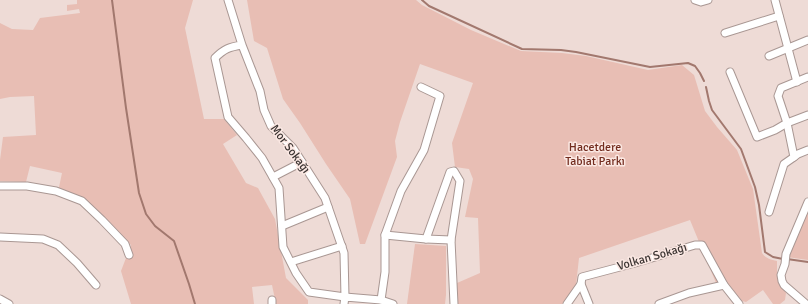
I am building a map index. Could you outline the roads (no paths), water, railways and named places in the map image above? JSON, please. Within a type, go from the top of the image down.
[{"type":"street","name":"Mor Sokağı","points":[[228,0],[242,45],[260,90],[264,110],[271,126],[293,148],[325,198],[344,253],[344,301]]},
{"type":"street","points":[[695,0],[701,2],[708,0]]},
{"type":"street","points":[[775,0],[797,82]]},
{"type":"street","points":[[725,33],[779,16]]},
{"type":"street","points":[[769,56],[808,40]]},
{"type":"street","points":[[242,45],[231,46],[222,51],[215,58],[228,117],[262,158],[279,188],[284,247],[296,273],[309,292],[344,301],[381,300],[393,304]]},
{"type":"street","points":[[730,72],[757,138],[787,123],[808,115]]},
{"type":"street","points":[[794,157],[787,123],[778,96],[781,88],[808,77]]},
{"type":"street","points":[[381,300],[384,272],[385,235],[402,190],[424,150],[440,96],[421,87]]},
{"type":"street","points":[[769,212],[784,164],[798,154],[808,150]]},
{"type":"street","points":[[273,177],[302,162]]},
{"type":"street","points":[[426,239],[450,172],[454,171],[460,181],[451,240],[454,304]]},
{"type":"street","points":[[0,186],[27,186],[56,191],[82,201],[125,244],[129,255]]},
{"type":"street","points":[[806,304],[784,285],[781,275],[785,264],[786,254],[808,202]]},
{"type":"street","points":[[282,226],[328,207]]},
{"type":"street","points":[[385,235],[451,240]]},
{"type":"street","points":[[0,237],[43,239],[58,245],[77,263],[96,285]]},
{"type":"street","name":"Volkan Sokağı","points":[[582,281],[686,247],[702,245],[724,285]]},
{"type":"street","points":[[291,262],[342,246]]},
{"type":"street","points":[[567,304],[582,281]]},
{"type":"street","points":[[582,281],[589,304]]},
{"type":"street","points":[[659,304],[689,293],[724,285],[739,304]]},
{"type":"street","points":[[0,299],[9,304]]},
{"type":"waterway","points":[[112,0],[139,193],[146,214],[155,226],[174,241],[195,304]]},
{"type":"waterway","points":[[422,0],[429,6],[522,49],[576,52],[650,67],[688,63],[695,66],[704,81]]},
{"type":"waterway","points":[[706,87],[712,110],[741,149],[755,187],[759,205],[765,252],[773,257],[783,259]]},
{"type":"waterway","points":[[787,259],[808,262]]},
{"type":"park label","name":"Hacetdere Tabiat Parkı","points":[[595,154]]}]
